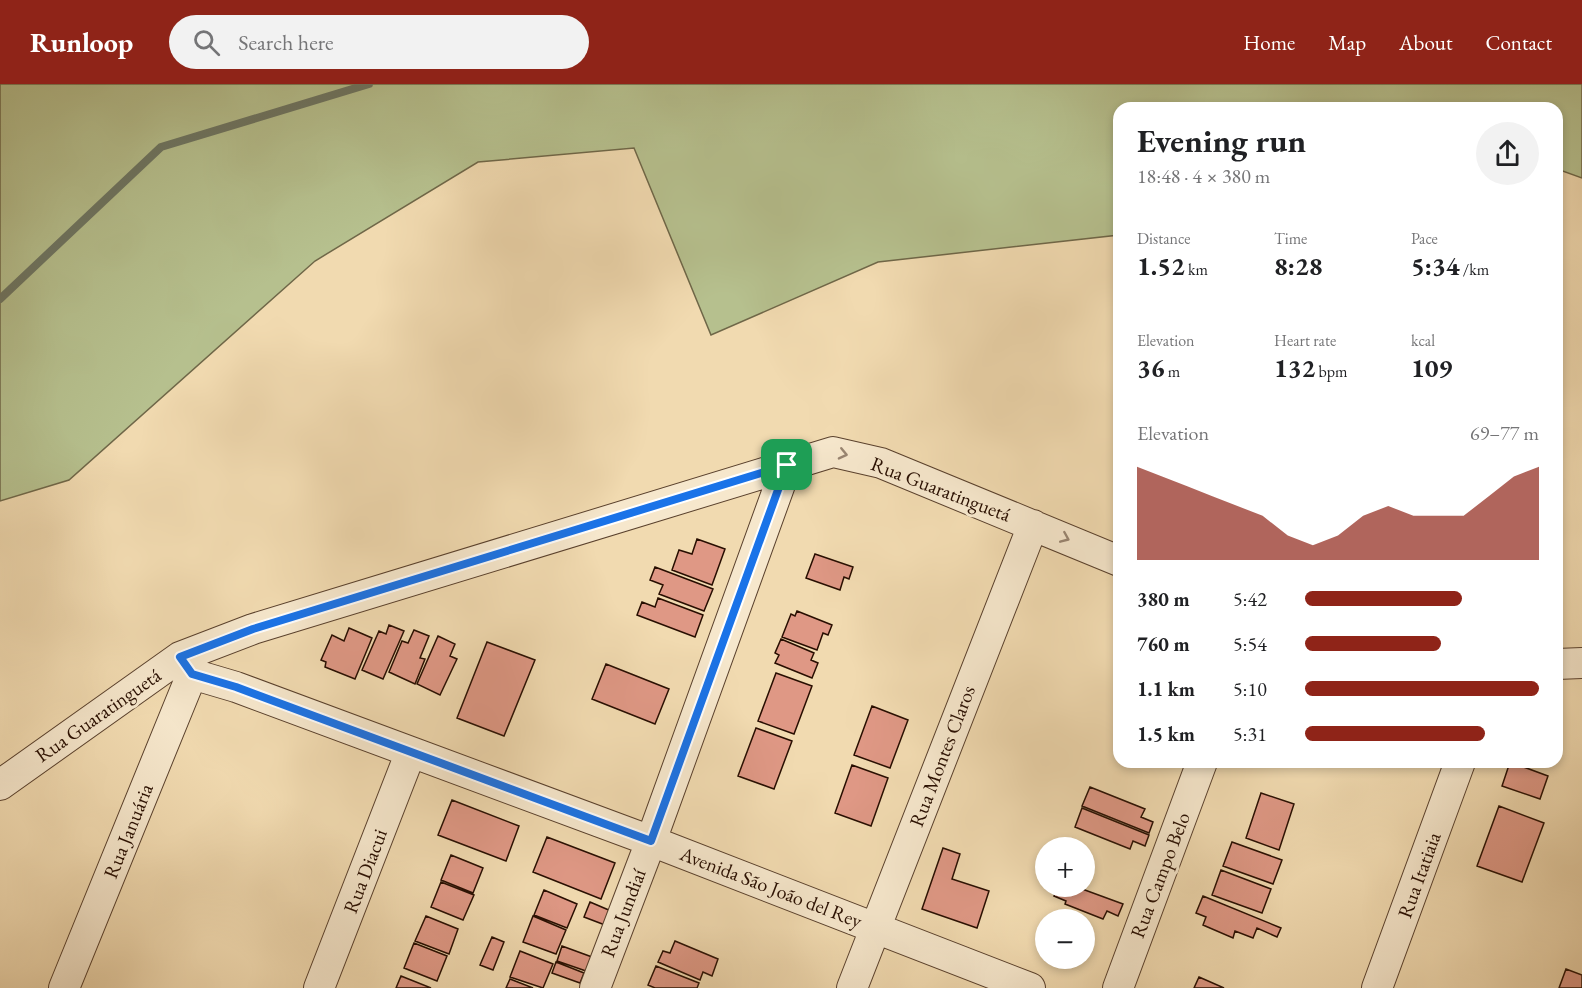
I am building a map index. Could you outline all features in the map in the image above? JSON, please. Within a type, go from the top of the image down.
[{"type":"street","name":"Rua Guaratinguetá","points":[[0,785],[186,665],[253,629],[833,452],[881,463],[1113,558]]},
{"type":"street","name":"Rua Jundiaí","points":[[595,988],[651,841],[787,465]]},
{"type":"street","name":"Rua Montes Claros","points":[[852,988],[1033,525]]},
{"type":"street","points":[[1563,664],[1582,663]]},
{"type":"street","name":"Avenida São João del Rey","points":[[186,665],[236,687],[410,754],[651,841],[1030,988]]},
{"type":"street","name":"Rua Januária","points":[[63,988],[186,665]]},
{"type":"street","name":"Rua Diacui","points":[[319,988],[410,754]]},
{"type":"street","name":"Rua Campo Belo","points":[[1118,988],[1200,768]]},
{"type":"street","name":"Rua Itatiaia","points":[[1377,988],[1458,768]]},
{"type":"green space","points":[[0,84],[1582,84],[1582,178],[1563,171],[1563,102],[1113,102],[1113,236],[878,262],[711,335],[634,148],[478,162],[315,261],[69,480],[0,501]]},
{"type":"building","points":[[697,539],[725,549],[712,585],[672,570],[679,550],[692,554]]},
{"type":"building","points":[[815,554],[853,567],[849,579],[844,577],[840,590],[806,578]]},
{"type":"building","points":[[655,567],[713,589],[704,611],[659,594],[663,585],[650,580]]},
{"type":"building","points":[[658,598],[703,615],[695,637],[637,615],[642,602],[655,607]]},
{"type":"building","points":[[797,611],[832,625],[828,635],[823,633],[817,650],[782,637],[791,614],[795,616]]},
{"type":"building","points":[[389,625],[404,631],[383,679],[362,670],[379,631],[386,634]]},
{"type":"building","points":[[349,628],[372,638],[355,679],[325,667],[326,662],[321,660],[332,635],[344,641]]},
{"type":"building","points":[[414,630],[429,636],[420,658],[425,659],[415,684],[389,672],[402,641],[408,643]]},
{"type":"building","points":[[438,636],[455,644],[450,656],[457,659],[440,695],[417,684]]},
{"type":"building","points":[[781,639],[814,653],[811,660],[818,663],[812,678],[775,663],[779,655],[775,653]]},
{"type":"building","points":[[487,642],[535,660],[504,736],[457,718]]},
{"type":"building","points":[[606,664],[669,689],[655,724],[592,699]]},
{"type":"building","points":[[776,673],[812,686],[794,734],[758,721]]},
{"type":"building","points":[[872,706],[908,720],[890,768],[854,755]]},
{"type":"building","points":[[756,728],[792,741],[774,789],[738,776]]},
{"type":"building","points":[[852,765],[888,778],[871,826],[835,813]]},
{"type":"building","points":[[1508,768],[1526,768],[1548,776],[1540,799],[1502,786]]},
{"type":"building","points":[[1090,787],[1145,809],[1141,817],[1153,822],[1149,833],[1082,806]]},
{"type":"building","points":[[1261,793],[1294,804],[1279,850],[1246,838]]},
{"type":"building","points":[[452,800],[519,826],[506,861],[438,835]]},
{"type":"building","points":[[1499,806],[1544,823],[1522,882],[1477,866]]},
{"type":"building","points":[[1082,808],[1149,835],[1145,846],[1133,841],[1130,849],[1075,827]]},
{"type":"building","points":[[547,837],[615,863],[601,899],[533,872]]},
{"type":"building","points":[[1232,842],[1282,860],[1273,884],[1223,866]]},
{"type":"building","points":[[943,848],[960,854],[952,879],[989,891],[977,928],[922,909]]},
{"type":"building","points":[[451,855],[483,868],[473,893],[441,880]]},
{"type":"building","points":[[1221,870],[1271,889],[1262,913],[1212,895]]},
{"type":"building","points":[[441,882],[474,895],[463,920],[431,907]]},
{"type":"building","points":[[544,890],[577,904],[567,928],[534,915]]},
{"type":"building","points":[[1095,894],[1123,904],[1118,916],[1107,911],[1103,919],[1095,916],[1095,909],[1078,909],[1065,904],[1066,901],[1056,897],[1095,897]]},
{"type":"building","points":[[1203,896],[1281,928],[1277,937],[1257,928],[1253,938],[1235,931],[1233,938],[1203,925],[1206,917],[1196,913]]},
{"type":"building","points":[[590,902],[611,911],[605,925],[584,917]]},
{"type":"building","points":[[426,916],[458,929],[449,954],[415,941]]},
{"type":"building","points":[[533,916],[566,930],[556,954],[523,942]]},
{"type":"building","points":[[492,937],[504,942],[493,970],[480,965]]},
{"type":"building","points":[[675,941],[718,959],[712,976],[703,972],[700,980],[658,962],[663,951],[670,953]]},
{"type":"building","points":[[414,943],[447,956],[437,981],[404,968]]},
{"type":"building","points":[[562,946],[592,957],[586,971],[557,961]]},
{"type":"building","points":[[520,951],[553,964],[543,988],[510,977]]},
{"type":"building","points":[[556,962],[584,973],[580,983],[552,973]]},
{"type":"building","points":[[656,966],[699,983],[697,988],[655,988],[648,985]]},
{"type":"building","points":[[1566,969],[1582,975],[1582,988],[1559,988]]},
{"type":"building","points":[[401,976],[431,988],[396,988]]},
{"type":"building","points":[[1199,977],[1224,988],[1194,988]]},
{"type":"building","points":[[510,979],[533,988],[506,988]]},
{"type":"waterway","points":[[0,299],[161,147],[369,84]]},
{"type":"route","points":[[787,465],[651,841],[410,754],[236,687],[192,674],[180,657],[253,629],[787,465]]}]
